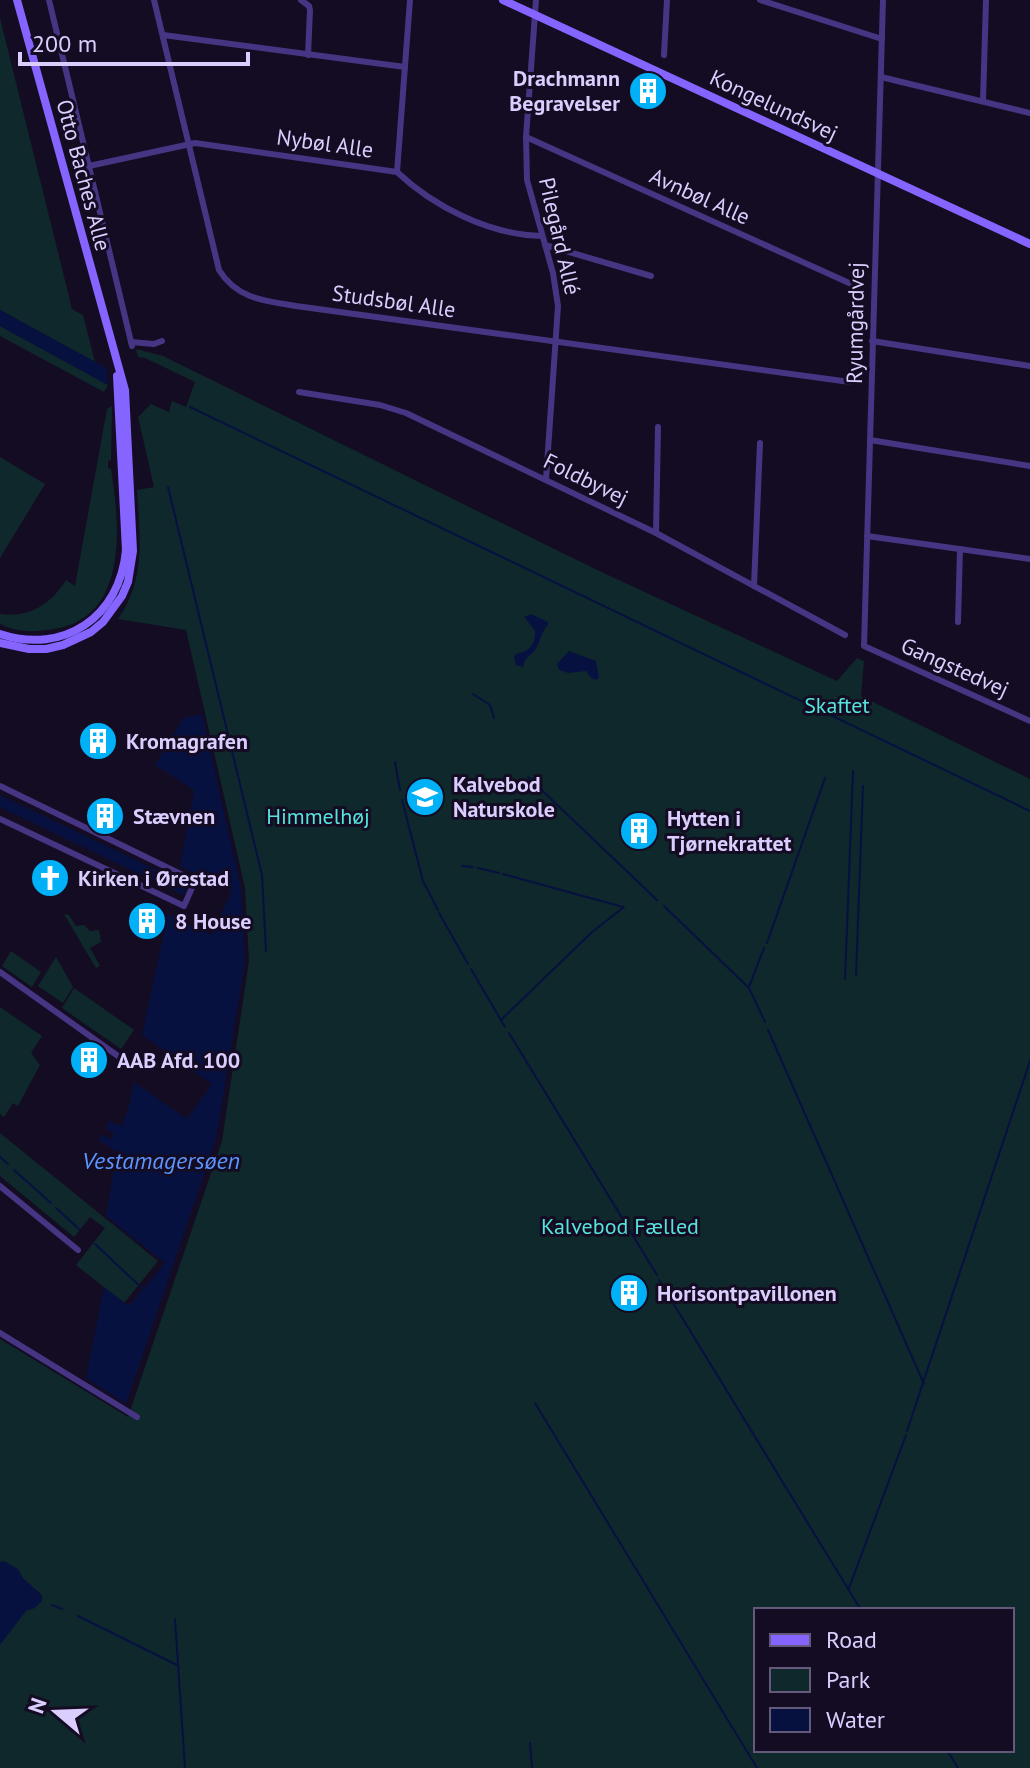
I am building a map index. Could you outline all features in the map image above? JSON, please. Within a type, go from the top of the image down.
[{"type":"street","name":"Otto Baches Alle","points":[[17,0],[116,359],[122,406]]},
{"type":"street","points":[[49,0],[131,344],[162,341]]},
{"type":"street","name":"Studsbøl Alle","points":[[154,0],[219,270],[227,283],[238,291],[255,299],[850,382]]},
{"type":"street","points":[[301,0],[310,10],[308,55]]},
{"type":"street","points":[[397,172],[410,0]]},
{"type":"street","name":"Kongelundsvej","points":[[503,0],[1030,244]]},
{"type":"street","name":"Pilegård Allé","points":[[536,0],[526,137],[527,180],[558,306],[546,479]]},
{"type":"street","points":[[664,55],[667,0]]},
{"type":"street","points":[[760,0],[882,39]]},
{"type":"street","name":"Ryumgårdvej","points":[[864,646],[883,0]]},
{"type":"street","points":[[983,101],[986,0]]},
{"type":"street","points":[[163,35],[405,67]]},
{"type":"street","points":[[881,77],[1030,113]]},
{"type":"street","name":"Avnbøl Alle","points":[[526,137],[858,287]]},
{"type":"street","name":"Nybøl Alle","points":[[89,166],[189,144],[397,172],[413,187],[458,213],[508,231],[542,236]]},
{"type":"street","points":[[545,245],[651,276]]},
{"type":"street","points":[[872,341],[1030,366]]},
{"type":"street","name":"Foldbyvej","points":[[299,392],[380,405],[406,413],[656,533],[845,635]]},
{"type":"street","points":[[0,634],[31,641],[61,637],[97,616],[115,593],[125,565],[126,550],[122,406]]},
{"type":"street","points":[[0,643],[29,649],[78,640],[103,622],[122,596],[132,566],[133,551],[122,406]]},
{"type":"street","points":[[656,533],[658,427]]},
{"type":"street","points":[[870,440],[1030,466]]},
{"type":"street","points":[[754,586],[760,443]]},
{"type":"street","points":[[867,536],[1030,559]]},
{"type":"street","points":[[958,622],[960,549]]},
{"type":"street","name":"Gangstedvej","points":[[864,646],[1030,721]]},
{"type":"street","points":[[0,819],[184,906],[195,881],[1,788]]},
{"type":"street","points":[[0,972],[125,1061]]},
{"type":"street","points":[[0,1186],[78,1250]]},
{"type":"street","points":[[0,1333],[137,1417]]},
{"type":"green space","points":[[0,18],[72,309],[83,315],[95,362],[0,310]]},
{"type":"green space","points":[[0,326],[108,385],[104,392],[0,336]]},
{"type":"green space","name":"Kalvebod Fælled","points":[[136,349],[163,356],[595,569],[837,681],[857,658],[864,661],[861,696],[1030,779],[1030,1768],[0,1768],[0,1339],[128,1417],[222,1141],[249,961],[245,888],[186,630],[118,619],[127,604],[137,573],[140,541],[137,490],[154,487],[138,417],[151,404],[169,412],[172,401],[186,407],[195,382],[138,357]]},
{"type":"green space","points":[[112,406],[111,460],[108,461],[108,468],[111,469],[114,491],[117,541],[107,588],[96,607],[78,621],[54,629],[33,631],[0,624],[0,614],[21,614],[39,608],[54,596],[66,580],[75,586],[107,409]]},
{"type":"green space","points":[[0,457],[45,484],[0,558]]},
{"type":"green space","points":[[64,914],[69,915],[76,926],[84,925],[90,931],[99,930],[101,942],[90,948],[100,966],[96,968]]},
{"type":"green space","points":[[11,951],[41,972],[32,987],[2,966]]},
{"type":"green space","points":[[56,957],[73,987],[63,1003],[38,986]]},
{"type":"green space","points":[[74,988],[134,1030],[121,1049],[62,1008]]},
{"type":"green space","points":[[0,1007],[42,1036],[31,1053],[40,1065],[18,1106],[13,1103],[4,1117],[0,1114]]},
{"type":"green space","points":[[0,1133],[158,1261],[124,1303],[76,1265],[105,1228],[90,1217],[74,1237],[0,1176]]},
{"type":"water","points":[[0,310],[106,368],[108,385],[0,326]]},
{"type":"water","points":[[531,614],[548,622],[548,625],[523,667],[516,665],[514,657],[533,644],[535,631],[524,617]]},
{"type":"water","points":[[569,651],[596,661],[599,678],[591,678],[586,671],[568,673],[559,670],[557,664]]},
{"type":"water","name":"Vestamagersøen","points":[[202,714],[241,888],[245,962],[216,1139],[126,1404],[86,1378],[104,1287],[129,1306],[165,1263],[106,1216],[114,1169],[110,1166],[118,1152],[98,1140],[101,1135],[112,1139],[114,1133],[106,1129],[109,1121],[122,1126],[134,1082],[187,1119],[212,1084],[142,1035],[168,914],[211,935],[232,891],[180,867],[194,790],[155,765],[183,718]]},
{"type":"water","points":[[0,795],[188,885],[183,895],[0,807]]},
{"type":"water","points":[[0,1562],[18,1569],[23,1578],[42,1595],[42,1601],[26,1611],[0,1645]]},
{"type":"waterway","points":[[190,407],[1030,811]]},
{"type":"waterway","points":[[168,487],[262,875],[266,951]]},
{"type":"waterway","points":[[473,694],[490,705],[494,718]]},
{"type":"waterway","points":[[395,762],[400,790]]},
{"type":"waterway","points":[[845,979],[853,771]]},
{"type":"waterway","points":[[528,777],[657,900]]},
{"type":"waterway","points":[[767,943],[825,778]]},
{"type":"waterway","points":[[856,975],[863,786]]},
{"type":"waterway","points":[[402,800],[423,881],[438,910]]},
{"type":"waterway","points":[[462,866],[473,867]]},
{"type":"waterway","points":[[478,868],[499,873]]},
{"type":"waterway","points":[[503,874],[623,907]]},
{"type":"waterway","points":[[664,906],[749,988],[765,1022]]},
{"type":"waterway","points":[[501,1020],[592,932],[624,907]]},
{"type":"waterway","points":[[439,913],[468,964]]},
{"type":"waterway","points":[[749,987],[764,948]]},
{"type":"waterway","points":[[471,969],[505,1027]]},
{"type":"waterway","points":[[768,1030],[924,1384]]},
{"type":"waterway","points":[[509,1033],[657,1275]]},
{"type":"waterway","points":[[907,1431],[1030,1061]]},
{"type":"waterway","points":[[0,1157],[8,1164]]},
{"type":"waterway","points":[[14,1170],[51,1203]]},
{"type":"waterway","points":[[56,1208],[79,1229]]},
{"type":"waterway","points":[[95,1244],[143,1289]]},
{"type":"waterway","points":[[659,1280],[860,1608]]},
{"type":"waterway","points":[[535,1403],[757,1768]]},
{"type":"waterway","points":[[849,1588],[906,1435]]},
{"type":"waterway","points":[[52,1605],[62,1609]]},
{"type":"waterway","points":[[78,1616],[177,1665]]},
{"type":"waterway","points":[[175,1619],[185,1768]]},
{"type":"waterway","points":[[530,1743],[532,1768]]},
{"type":"waterway","points":[[948,1752],[958,1768]]},
{"type":"place","name":"Drachmann Begravelser","points":[[648,91]]},
{"type":"place","name":"Kromagrafen","points":[[98,741]]},
{"type":"place","name":"Kalvebod Naturskole","points":[[425,797]]},
{"type":"place","name":"Stævnen","points":[[105,816]]},
{"type":"place","name":"Hytten i Tjørnekrattet","points":[[639,831]]},
{"type":"place","name":"Kirken i Ørestad","points":[[50,878]]},
{"type":"place","name":"8 House","points":[[147,921]]},
{"type":"place","name":"AAB Afd. 100","points":[[89,1060]]},
{"type":"place","name":"Horisontpavillonen","points":[[629,1293]]},
{"type":"park label","name":"Skaftet","points":[[837,705]]},
{"type":"park label","name":"Himmelhøj","points":[[318,816]]}]
